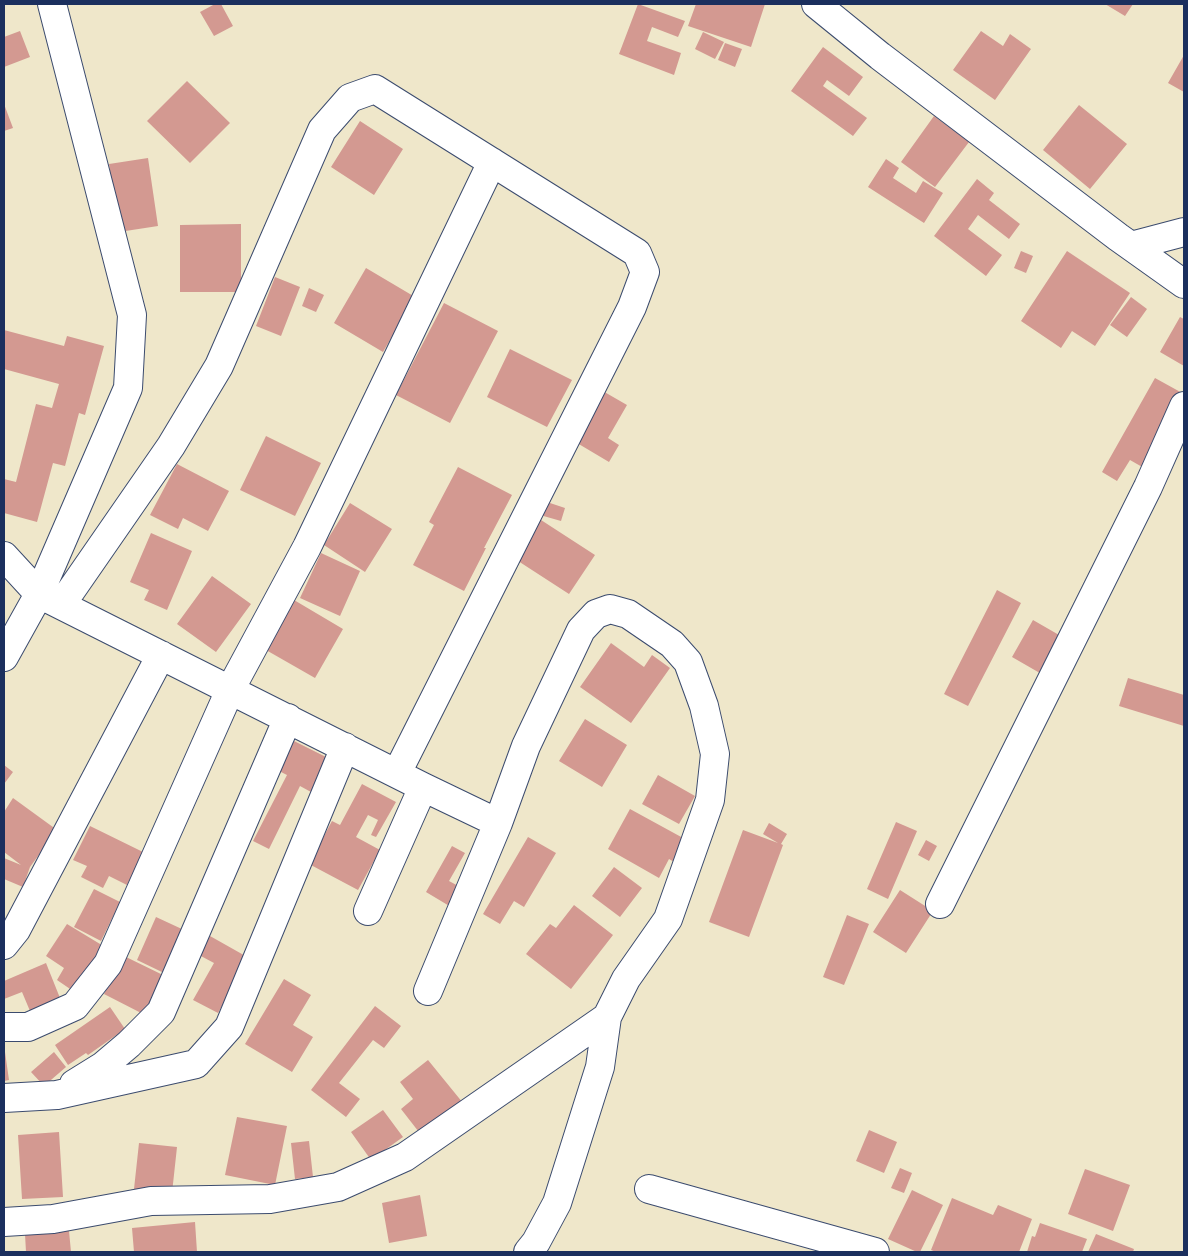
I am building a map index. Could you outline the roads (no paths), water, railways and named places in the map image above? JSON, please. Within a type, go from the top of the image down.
[{"type":"street","points":[[50,599],[128,388],[132,315],[52,4]]},
{"type":"street","points":[[816,4],[888,62],[1184,284]]},
{"type":"street","points":[[4,658],[171,446],[219,366],[322,130],[350,98],[375,89],[637,253],[645,272],[632,307],[397,773]]},
{"type":"street","points":[[4,1027],[28,1027],[75,1006],[108,964],[230,690],[308,547],[492,162]]},
{"type":"street","points":[[1131,246],[1184,232]]},
{"type":"street","points":[[940,904],[1148,487],[1184,406]]},
{"type":"street","points":[[5,559],[50,599],[498,823]]},
{"type":"street","points":[[428,991],[498,823],[526,746],[582,630],[596,614],[610,609],[628,614],[672,644],[688,662],[704,706],[715,754],[710,800],[668,919],[626,979],[607,1016],[600,1067],[557,1203],[536,1242],[528,1252]]},
{"type":"street","points":[[4,945],[16,930],[161,655]]},
{"type":"street","points":[[57,1094],[103,1066],[129,1044],[161,1012],[288,718]]},
{"type":"street","points":[[4,1098],[57,1094],[196,1064],[228,1027],[345,747]]},
{"type":"street","points":[[368,911],[423,787]]},
{"type":"street","points":[[4,1222],[53,1219],[151,1201],[270,1199],[338,1187],[405,1157],[607,1016]]},
{"type":"street","points":[[649,1189],[875,1252]]}]
